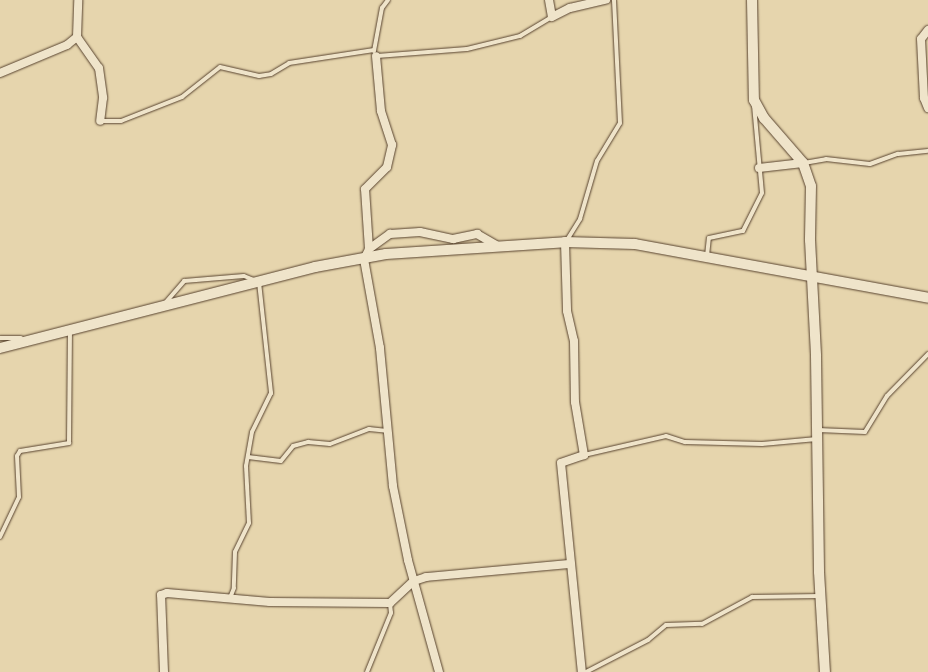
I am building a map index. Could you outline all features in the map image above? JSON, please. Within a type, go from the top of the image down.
[{"type":"street","points":[[78,0],[77,37],[99,68],[103,98],[100,120]]},
{"type":"street","points":[[549,0],[552,17],[570,8],[606,0]]},
{"type":"street","points":[[752,0],[754,100],[764,118],[803,163],[811,186],[821,596],[825,672]]},
{"type":"street","points":[[928,30],[921,39],[924,98],[928,108]]},
{"type":"street","points":[[0,73],[67,45],[77,37]]},
{"type":"street","points":[[375,53],[381,111],[392,145],[388,167],[365,189],[366,254],[380,348],[393,486],[414,581],[439,672]]},
{"type":"street","points":[[759,168],[803,163]]},
{"type":"street","points":[[366,254],[390,234],[420,232],[453,239],[477,234],[498,246]]},
{"type":"street","points":[[565,242],[567,311],[574,341],[575,402],[584,455],[561,463],[570,564],[584,672]]},
{"type":"street","points":[[0,348],[366,254],[565,242],[635,244],[928,298]]},
{"type":"street","points":[[164,672],[161,595],[390,603],[414,581],[426,577],[570,564]]},
{"type":"lane","points":[[375,53],[382,8],[388,0]]},
{"type":"lane","points":[[565,242],[580,219],[597,161],[620,123],[614,0]]},
{"type":"lane","points":[[100,120],[121,121],[182,97],[220,67],[259,76],[271,74],[289,62],[375,53],[467,50],[520,36],[552,17]]},
{"type":"lane","points":[[707,256],[709,238],[743,231],[762,192],[753,120],[754,100]]},
{"type":"lane","points":[[803,163],[826,158],[870,164],[898,154],[928,151]]},
{"type":"lane","points":[[162,306],[184,280],[244,276],[259,282],[271,394],[252,432],[248,457],[249,523],[235,552],[234,588],[230,598]]},
{"type":"lane","points":[[0,537],[19,498],[20,451],[69,443],[70,330]]},
{"type":"lane","points":[[0,338],[36,338]]},
{"type":"lane","points":[[584,455],[666,436],[685,442],[762,444],[817,434],[865,432],[887,396],[928,354]]},
{"type":"lane","points":[[248,457],[281,460],[293,446],[308,442],[330,444],[369,428],[388,431]]},
{"type":"lane","points":[[584,672],[648,640],[666,625],[702,624],[752,597],[821,596]]},
{"type":"lane","points":[[367,672],[375,658],[391,613],[390,603]]}]
